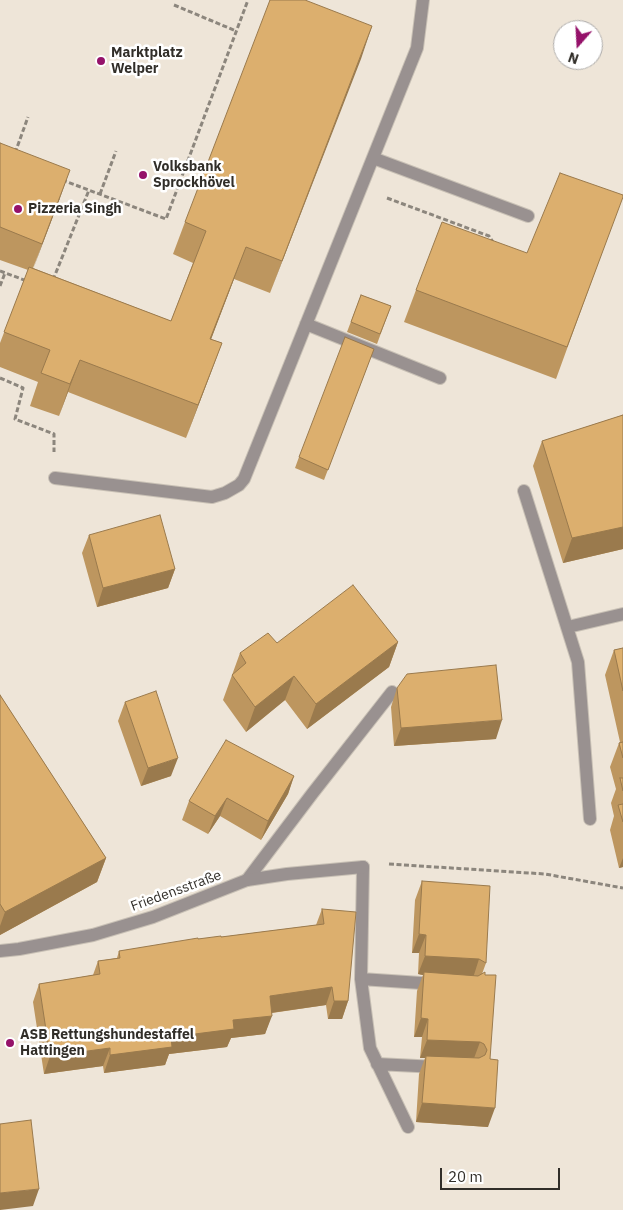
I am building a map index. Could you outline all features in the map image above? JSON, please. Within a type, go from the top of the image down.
[{"type":"street","points":[[55,478],[212,497],[225,493],[239,485],[244,479],[417,48],[423,0]]},
{"type":"street","points":[[373,158],[528,216]]},
{"type":"street","points":[[306,324],[440,378]]},
{"type":"street","points":[[524,491],[578,662],[590,819]]},
{"type":"street","points":[[568,627],[623,614]]},
{"type":"street","points":[[248,880],[392,692]]},
{"type":"street","points":[[364,867],[361,980],[370,1048],[408,1127]]},
{"type":"street","name":"Friedensstraße","points":[[0,951],[93,935],[153,917],[248,880],[287,874],[364,867]]},
{"type":"street","points":[[361,980],[444,984]]},
{"type":"street","points":[[377,1064],[453,1068]]},
{"type":"path","points":[[55,177],[166,219],[248,0]]},
{"type":"path","points":[[174,5],[236,31]]},
{"type":"path","points":[[12,160],[28,118]]},
{"type":"path","points":[[100,194],[116,151]]},
{"type":"path","points":[[361,188],[489,236],[494,244]]},
{"type":"path","points":[[50,289],[89,190]]},
{"type":"path","points":[[0,271],[32,282]]},
{"type":"path","points":[[0,286],[5,273]]},
{"type":"path","points":[[0,378],[23,388],[15,419],[54,434],[55,478]]},
{"type":"path","points":[[364,867],[394,863],[544,874],[623,888]]},
{"type":"building","points":[[270,0],[305,0],[372,26],[282,261],[246,247],[210,339],[222,343],[198,405],[80,360],[70,384],[41,373],[50,350],[4,332],[29,267],[171,321],[206,231],[185,222]]},
{"type":"building","points":[[0,143],[70,170],[42,244],[0,227]]},
{"type":"building","points":[[560,173],[623,195],[567,347],[416,290],[442,222],[527,253]]},
{"type":"building","points":[[361,295],[391,306],[380,334],[351,322]]},
{"type":"building","points":[[345,337],[374,349],[328,470],[299,457]]},
{"type":"building","points":[[623,415],[623,527],[572,538],[542,441]]},
{"type":"building","points":[[160,515],[175,569],[103,588],[89,535]]},
{"type":"building","points":[[353,585],[398,642],[316,704],[294,676],[255,707],[232,675],[246,663],[240,653],[268,633],[277,643]]},
{"type":"building","points":[[623,648],[623,691],[614,650]]},
{"type":"building","points":[[496,665],[502,720],[401,728],[397,688],[407,674]]},
{"type":"building","points":[[156,691],[178,758],[148,768],[125,702]]},
{"type":"building","points":[[0,695],[106,858],[5,912],[0,904]]},
{"type":"building","points":[[226,740],[294,776],[268,821],[227,798],[215,816],[189,801]]},
{"type":"building","points":[[623,742],[623,758],[619,743]]},
{"type":"building","points":[[620,778],[623,778],[623,791]]},
{"type":"building","points":[[623,804],[623,822],[618,805]]},
{"type":"building","points":[[422,881],[490,886],[486,963],[479,959],[425,956],[426,935],[419,934]]},
{"type":"building","points":[[322,909],[356,912],[348,1001],[334,1001],[332,987],[270,996],[272,1016],[233,1020],[234,1029],[171,1037],[172,1047],[110,1055],[110,1048],[50,1056],[39,984],[100,974],[98,961],[120,958],[119,951],[198,938],[221,937],[324,924]]},
{"type":"building","points":[[424,972],[478,976],[485,972],[485,975],[496,975],[490,1059],[498,1060],[495,1108],[422,1103],[426,1056],[479,1058],[485,1055],[487,1050],[484,1044],[480,1042],[427,1040],[428,1019],[421,1018]]},
{"type":"building","points":[[31,1120],[39,1189],[0,1193],[0,1124]]},
{"type":"place","name":"Marktplatz Welper","points":[[101,61]]},
{"type":"place","name":"Volksbank Sprockhövel","points":[[143,175]]},
{"type":"place","name":"Pizzeria Singh","points":[[18,209]]},
{"type":"place","name":"ASB Rettungshundestaffel Hattingen","points":[[10,1043]]}]
